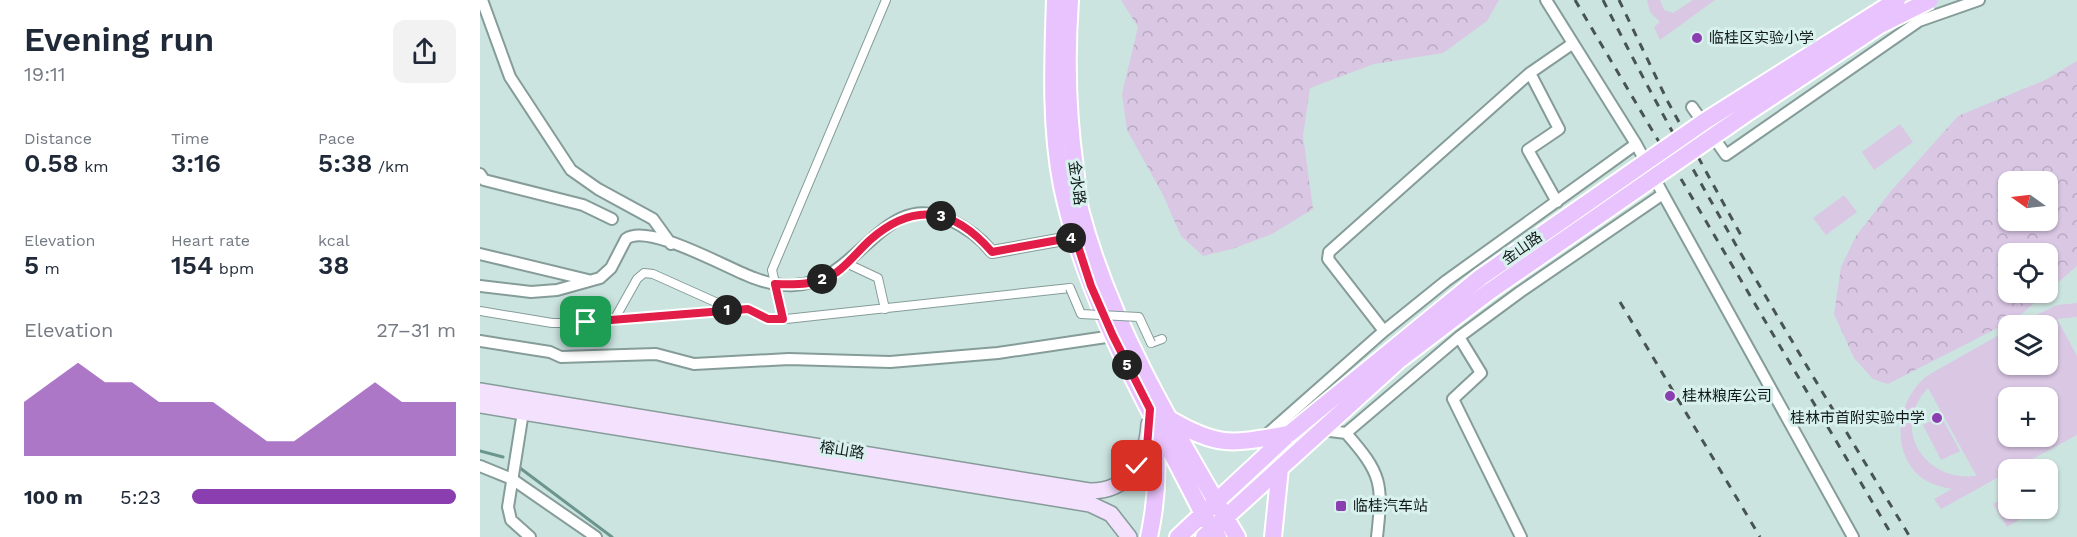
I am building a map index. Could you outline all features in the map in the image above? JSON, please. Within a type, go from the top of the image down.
[{"type":"main road","name":"金水路","points":[[1055,0],[1056,138],[1062,186],[1075,237],[1091,286],[1113,336],[1202,512],[1215,530]]},
{"type":"main road","name":"金水路","points":[[1070,0],[1067,89],[1080,211],[1118,314],[1138,359],[1216,501],[1215,530]]},
{"type":"main road","name":"金山路","points":[[1178,537],[1202,512],[1289,434],[1486,284],[1705,121],[1897,0]]},
{"type":"main road","name":"金山路","points":[[1215,530],[1280,468],[1486,284],[1880,25],[1930,0]]},
{"type":"main road","name":"榕山路","points":[[480,391],[1089,491],[1112,488],[1131,475],[1147,447],[1150,409]]},
{"type":"main road","name":"榕山路","points":[[480,405],[1090,504],[1112,514],[1129,537]]},
{"type":"main road","points":[[1149,537],[1154,514],[1156,460],[1150,409]]},
{"type":"main road","points":[[1170,419],[1206,439],[1232,442],[1289,434]]},
{"type":"main road","points":[[1273,537],[1280,468]]},
{"type":"main road","points":[[1215,530],[1237,537]]},
{"type":"street","points":[[482,0],[510,77],[571,170],[581,179],[653,219],[666,233],[671,244]]},
{"type":"street","points":[[783,319],[772,270],[886,0]]},
{"type":"street","points":[[1546,0],[1636,144],[1853,537]]},
{"type":"street","points":[[1692,107],[1726,155],[1919,21],[1979,0]]},
{"type":"street","points":[[1384,331],[1328,259],[1329,252],[1530,73],[1572,44]]},
{"type":"street","points":[[1530,73],[1559,129],[1528,150],[1557,202]]},
{"type":"street","points":[[1262,438],[1384,331],[1446,281],[1636,144]]},
{"type":"street","points":[[481,177],[583,205],[612,219]]},
{"type":"street","points":[[1346,433],[1459,337],[1520,292],[1663,194]]},
{"type":"street","points":[[480,286],[531,292],[556,290],[591,280],[606,275],[630,236],[638,234],[705,254],[753,278],[775,284],[811,283],[835,273],[891,224],[918,214],[932,213],[956,223],[977,236],[992,252],[1075,237]]},
{"type":"street","points":[[480,254],[591,280]]},
{"type":"street","points":[[846,263],[878,278],[885,309]]},
{"type":"street","points":[[614,320],[640,274],[648,273],[732,310]]},
{"type":"street","points":[[480,311],[552,323],[748,309],[768,319],[783,319],[1070,288],[1081,314],[1139,317],[1151,343],[1162,339]]},
{"type":"street","points":[[480,341],[550,352],[561,357],[656,354],[694,364],[789,359],[890,362],[998,353],[1113,336]]},
{"type":"street","points":[[1459,337],[1481,373],[1453,399],[1521,537]]},
{"type":"street","points":[[523,412],[512,480],[509,517],[530,537]]},
{"type":"street","points":[[1322,430],[1346,433],[1372,464],[1380,486],[1377,537]]},
{"type":"street","points":[[480,466],[512,480],[596,537]]},
{"type":"green space","points":[[1121,0],[1499,0],[1487,21],[1443,53],[1374,64],[1310,88],[1303,136],[1313,209],[1272,234],[1232,249],[1203,256],[1181,236],[1163,195],[1127,130],[1122,94],[1138,27]]},
{"type":"green space","points":[[1647,0],[1660,0],[1664,10],[1673,13],[1693,0],[1715,0],[1660,40],[1654,27],[1660,22],[1650,12]]},
{"type":"green space","points":[[2077,61],[2077,266],[2058,282],[2058,243],[1998,243],[1998,303],[2034,303],[2020,315],[1998,315],[1998,328],[1888,384],[1873,379],[1854,358],[1834,314],[1841,267],[1856,236],[1891,191],[1958,116],[2045,80]]},
{"type":"green space","points":[[1900,124],[1913,142],[1874,170],[1862,152]]},
{"type":"green space","points":[[1844,195],[1857,212],[1826,235],[1813,218]]},
{"type":"green space","points":[[2077,303],[2077,317],[2058,319],[2058,315],[2036,315],[2057,305]]},
{"type":"green space","points":[[2058,321],[2077,356],[2077,435],[2058,445],[2058,387],[1998,387],[1998,447],[2055,447],[2033,459],[1998,459],[1998,478],[1941,509],[1934,499],[1952,489],[1933,484],[1922,478],[1911,467],[1904,454],[1901,439],[1901,424],[1910,396],[1930,374],[1998,336],[1998,375],[2058,375]],"holes":[[[1928,388],[1976,475],[1957,476],[1941,470],[1928,461],[1918,449],[1913,435],[1912,419],[1917,404]]]},
{"type":"green space","points":[[1941,416],[1960,451],[1941,460],[1923,425]]},
{"type":"green space","points":[[1998,501],[1998,512],[1993,504]]},
{"type":"green space","points":[[2002,519],[2020,519],[2007,527]]},
{"type":"waterway","points":[[480,451],[503,457]]},
{"type":"waterway","points":[[520,468],[612,537]]},
{"type":"railway","points":[[1575,0],[1893,537]]},
{"type":"railway","points":[[1603,0],[1713,204],[1790,338],[1910,537]]},
{"type":"railway","points":[[1619,0],[1668,102],[1743,239]]},
{"type":"railway","points":[[1620,302],[1760,537]]},
{"type":"place","name":"临桂区实验小学","points":[[1697,38]]},
{"type":"place","name":"桂林粮库公司","points":[[1670,396]]},
{"type":"place","name":"桂林市首附实验中学","points":[[1937,418]]},
{"type":"place","name":"临桂汽车站","points":[[1341,506]]},
{"type":"route","points":[[586,322],[748,309],[768,319],[783,319],[781,302],[775,284],[811,283],[835,273],[891,224],[903,217],[918,214],[932,213],[956,223],[977,236],[992,252],[1075,237],[1091,286],[1150,409],[1147,447],[1137,466]]}]
